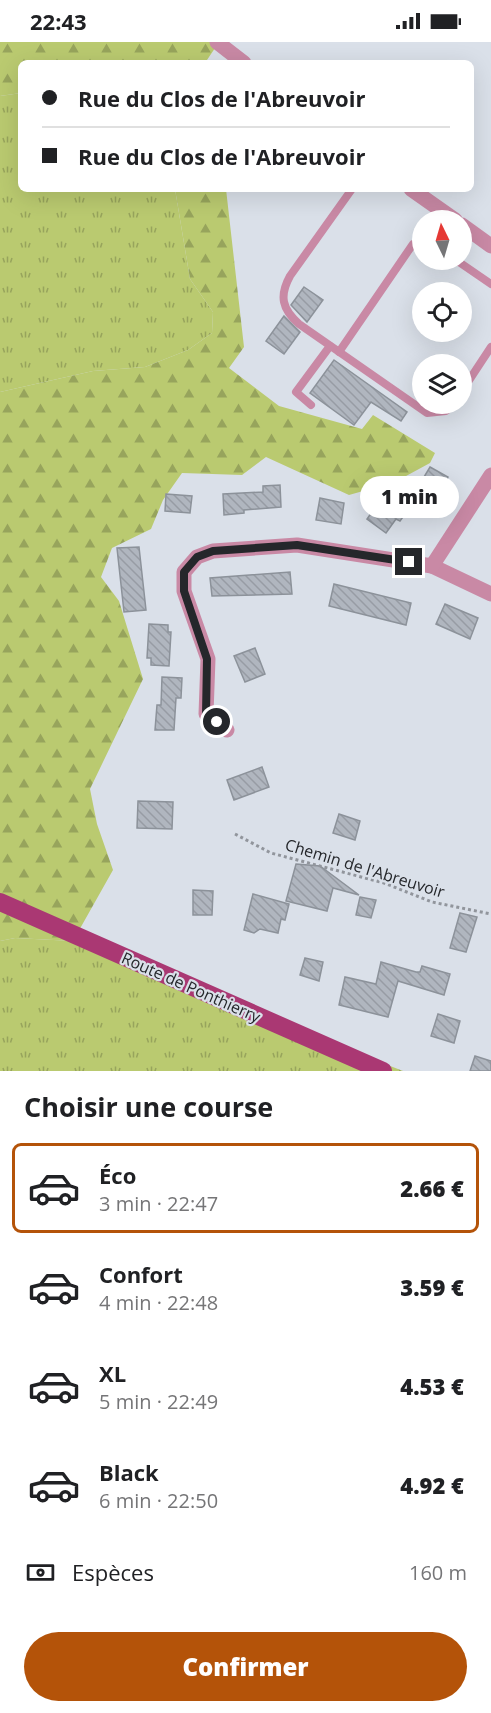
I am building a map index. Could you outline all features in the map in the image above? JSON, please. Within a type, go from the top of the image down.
[{"type":"main road","name":"Route de Ponthierry","points":[[0,902],[383,1071]]},
{"type":"street","points":[[217,42],[240,60]]},
{"type":"street","points":[[415,192],[441,210]]},
{"type":"street","points":[[472,232],[491,246]]},
{"type":"street","points":[[432,566],[491,475]]},
{"type":"street","points":[[227,730],[206,714],[207,659],[184,591],[184,572],[197,557],[213,551],[297,545],[432,566],[491,594]]},
{"type":"lane","points":[[350,192],[283,289],[282,298],[288,315],[412,403]]},
{"type":"lane","points":[[339,352],[412,245]]},
{"type":"lane","points":[[471,270],[491,284]]},
{"type":"lane","points":[[311,405],[296,393],[330,346]]},
{"type":"lane","points":[[472,376],[491,347]]},
{"type":"path","name":"Chemin de l'Abreuvoir","points":[[236,834],[271,853],[384,884],[432,902],[491,914]]},
{"type":"green space","points":[[0,42],[219,42],[207,60],[18,60],[18,93],[0,96]]},
{"type":"green space","points":[[18,93],[18,192],[176,192],[190,279],[213,312],[212,333],[188,350],[145,367],[93,371],[0,392],[0,96]]},
{"type":"green space","points":[[176,192],[226,192],[244,347],[229,368],[279,406],[362,429],[373,415],[435,453],[430,463],[395,482],[349,495],[266,457],[242,475],[182,473],[163,500],[151,529],[112,548],[101,577],[119,601],[143,679],[90,789],[97,824],[113,870],[73,941],[15,938],[0,941],[0,392],[93,371],[145,367],[188,350],[212,333],[213,312],[190,279]]},
{"type":"green space","points":[[15,938],[73,941],[403,1071],[0,1071],[0,941]]},
{"type":"building","points":[[304,287],[323,300],[307,322],[291,305]]},
{"type":"building","points":[[284,316],[300,332],[284,354],[266,341]]},
{"type":"building","points":[[334,360],[407,412],[401,421],[371,402],[354,425],[310,393]]},
{"type":"building","points":[[430,467],[448,477],[436,503],[415,492]]},
{"type":"building","points":[[280,485],[281,507],[244,510],[244,513],[224,515],[223,494],[263,492],[263,486]]},
{"type":"building","points":[[390,486],[413,503],[400,521],[396,519],[386,533],[367,519]]},
{"type":"building","points":[[166,494],[192,496],[190,513],[165,511]]},
{"type":"building","points":[[320,498],[344,503],[341,524],[316,520]]},
{"type":"building","points":[[139,547],[146,610],[124,612],[117,548]]},
{"type":"building","points":[[290,572],[292,594],[212,596],[210,578]]},
{"type":"building","points":[[334,584],[411,603],[406,625],[329,606]]},
{"type":"building","points":[[445,604],[478,618],[470,639],[436,624]]},
{"type":"building","points":[[149,624],[168,625],[168,632],[171,632],[169,666],[151,665],[151,658],[147,658]]},
{"type":"building","points":[[255,648],[265,674],[245,682],[234,656]]},
{"type":"building","points":[[162,677],[182,678],[181,698],[176,698],[174,730],[155,730],[157,705],[161,705]]},
{"type":"building","points":[[262,767],[269,787],[234,800],[227,780]]},
{"type":"building","points":[[138,801],[173,802],[172,829],[137,828]]},
{"type":"building","points":[[339,814],[360,821],[355,840],[333,833]]},
{"type":"building","points":[[296,864],[320,866],[359,895],[333,888],[327,911],[286,901]]},
{"type":"building","points":[[193,890],[213,891],[212,915],[193,915]]},
{"type":"building","points":[[253,894],[289,904],[285,920],[281,919],[278,933],[260,929],[254,933],[244,930]]},
{"type":"building","points":[[360,897],[376,900],[371,918],[356,915]]},
{"type":"building","points":[[460,913],[477,917],[466,952],[450,948]]},
{"type":"building","points":[[305,958],[323,962],[319,981],[300,975]]},
{"type":"building","points":[[381,962],[416,972],[420,972],[422,966],[450,974],[444,995],[398,981],[388,1017],[339,1005],[345,977],[376,984]]},
{"type":"building","points":[[438,1014],[460,1021],[454,1043],[431,1036]]},
{"type":"building","points":[[475,1056],[491,1061],[491,1071],[470,1071]]},
{"type":"route","points":[[217,722],[206,714],[207,659],[184,591],[184,572],[197,557],[213,551],[297,545],[409,562]]}]
